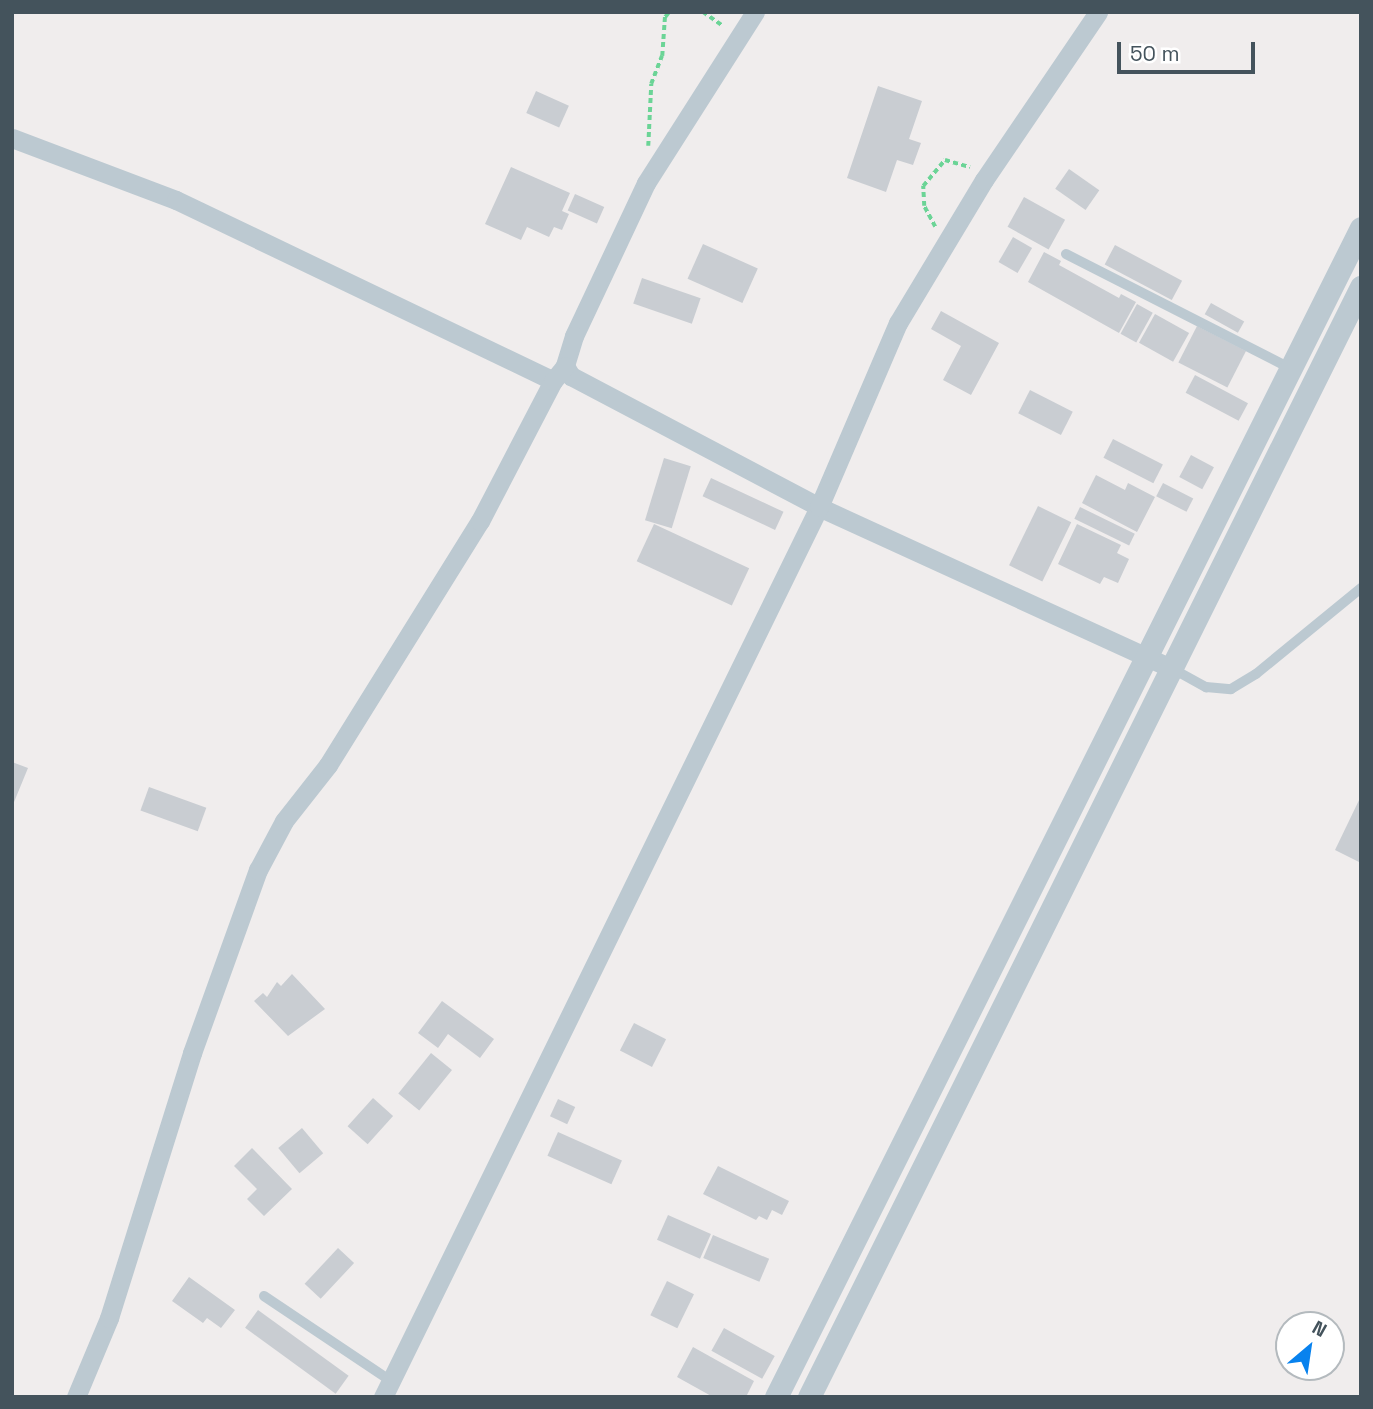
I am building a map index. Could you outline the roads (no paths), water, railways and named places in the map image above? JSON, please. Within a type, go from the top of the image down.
[{"type":"street","points":[[76,1397],[109,1318],[192,1053],[258,870],[284,821],[328,765],[481,521],[552,381],[565,366],[593,291],[646,183],[755,12]]},
{"type":"street","points":[[387,1389],[819,507],[898,323],[984,180],[1098,12]]},
{"type":"street","points":[[12,138],[176,200],[552,381]]},
{"type":"street","points":[[776,1397],[1361,228]]},
{"type":"street","points":[[809,1397],[1361,287]]},
{"type":"street","points":[[565,366],[584,387],[819,507],[1173,669]]},
{"type":"lane","points":[[1066,254],[1291,369]]},
{"type":"lane","points":[[1173,669],[1206,687],[1231,689],[1255,674],[1361,588]]},
{"type":"lane","points":[[264,1296],[387,1389]]}]
